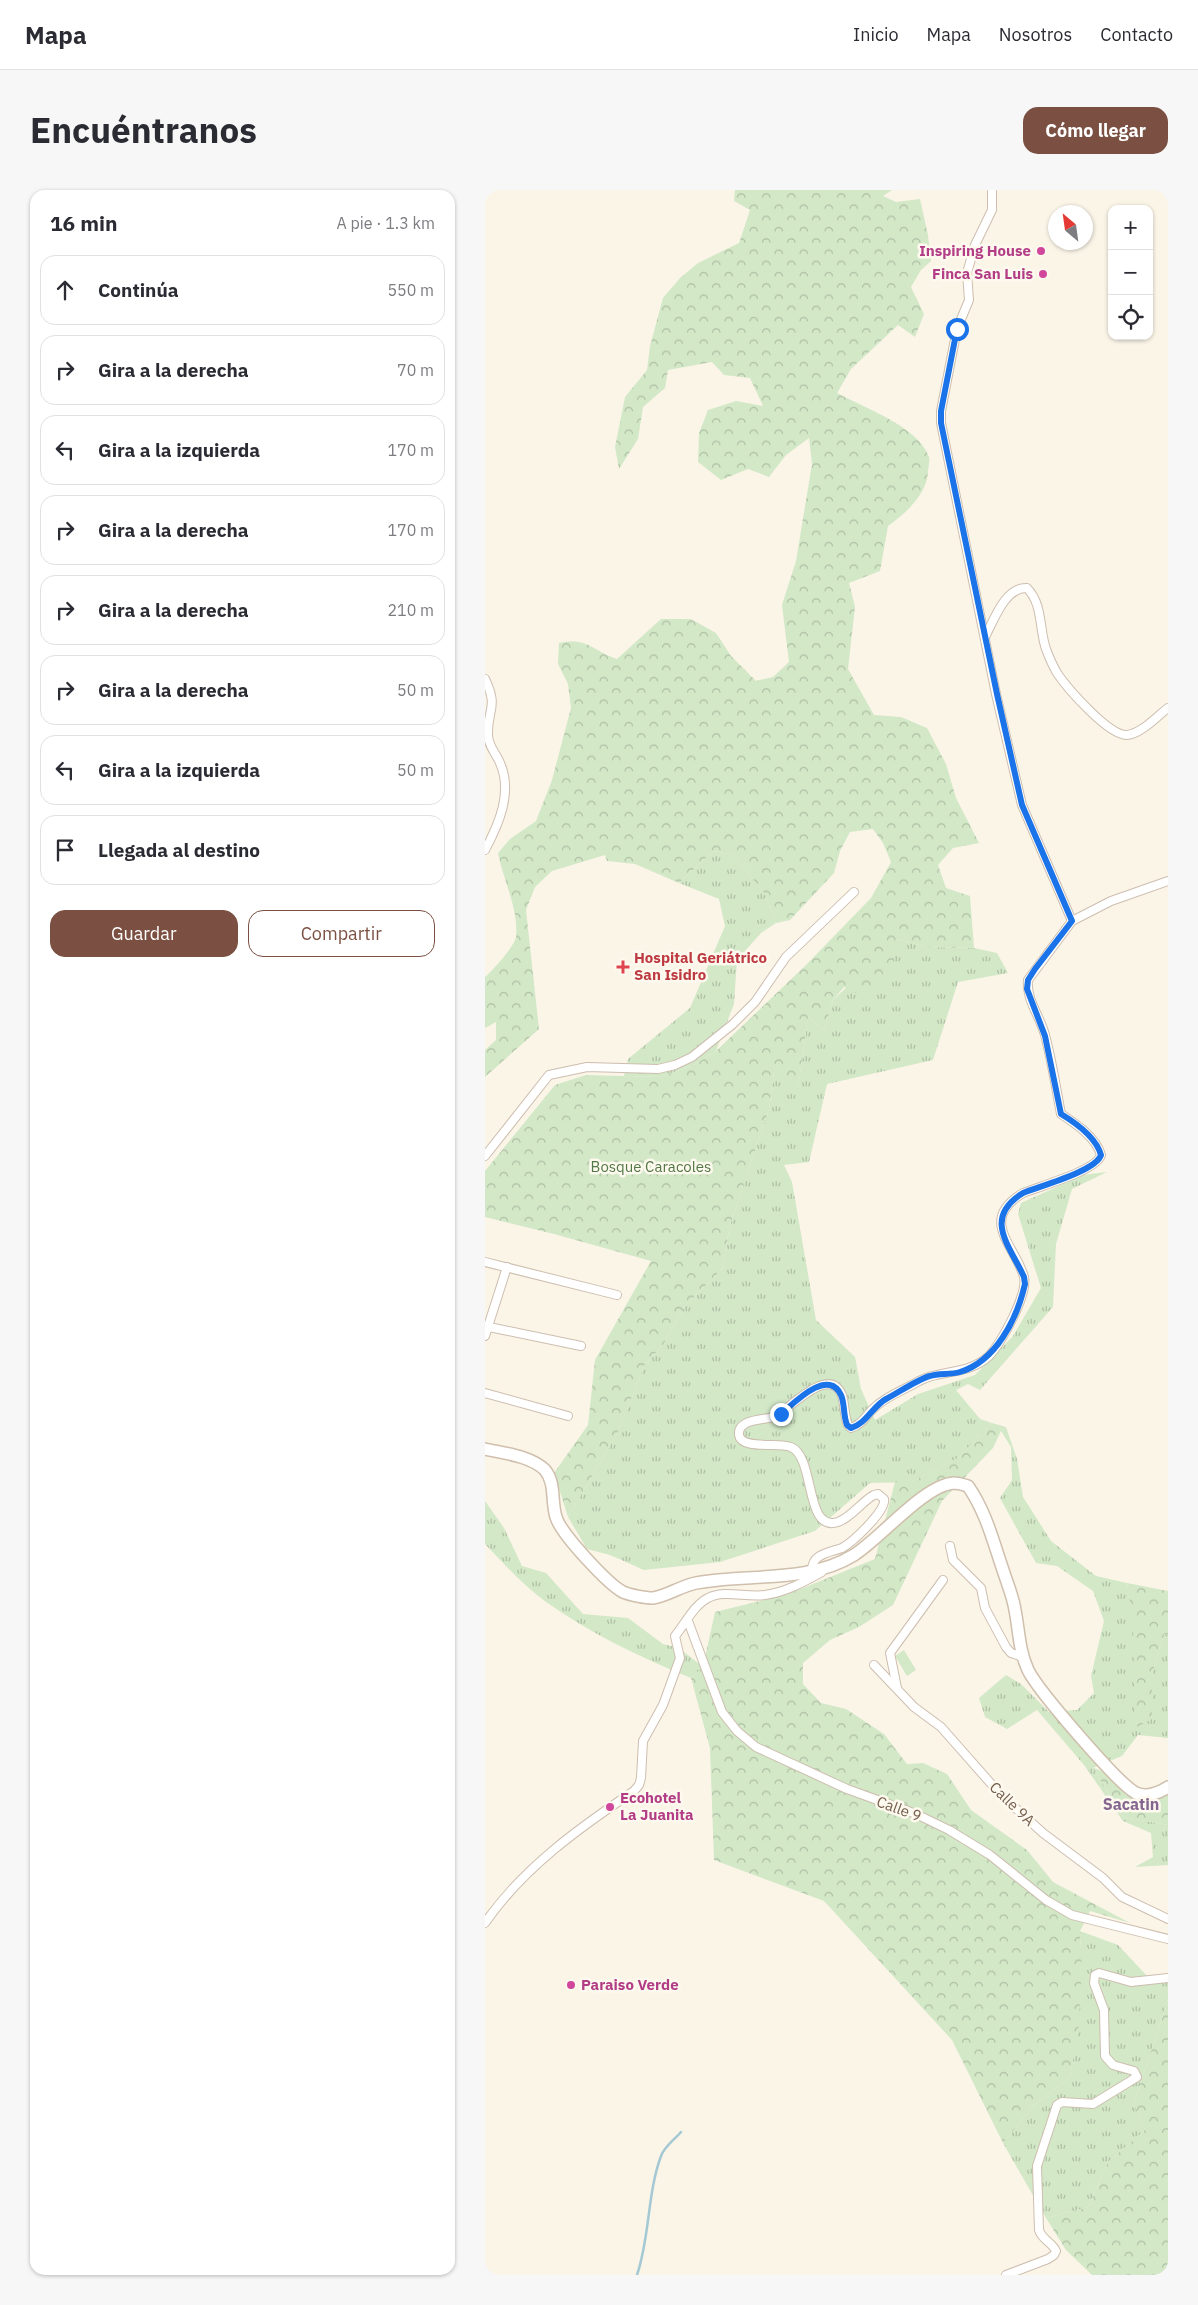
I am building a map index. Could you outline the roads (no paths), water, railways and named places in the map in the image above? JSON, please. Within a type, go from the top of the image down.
[{"type":"main road","points":[[485,1449],[530,1461],[543,1468],[549,1475],[556,1518],[563,1530],[608,1582],[625,1593],[652,1598],[695,1583],[811,1572],[846,1560],[868,1546],[937,1487],[954,1483],[968,1486],[978,1500],[987,1520],[1010,1591],[1023,1657],[1034,1681],[1077,1733],[1126,1785],[1136,1793],[1146,1795],[1168,1787]]},
{"type":"street","points":[[992,190],[992,210],[975,245],[967,273],[969,300],[957,329],[941,411],[985,637],[1022,805],[1072,921]]},
{"type":"street","points":[[985,637],[1011,592],[1019,588],[1027,588],[1037,602],[1046,647],[1056,672],[1075,697],[1114,732],[1127,735],[1138,731],[1168,708]]},
{"type":"street","points":[[485,679],[493,704],[488,734],[489,743],[499,761],[505,780],[502,814],[485,850]]},
{"type":"street","points":[[811,1572],[814,1561],[818,1556],[841,1548],[859,1536],[883,1506],[884,1499],[878,1494],[874,1495],[845,1519],[836,1523],[827,1523],[820,1517],[815,1508],[806,1467],[799,1452],[781,1445],[748,1444],[741,1438],[739,1434],[740,1429],[749,1422],[781,1414],[801,1396],[820,1385],[829,1385],[838,1389],[842,1396],[847,1425],[851,1428],[857,1426],[883,1401],[929,1376],[960,1372],[978,1364],[997,1345],[1005,1334],[1025,1284],[1024,1277],[1003,1236],[1000,1226],[1002,1216],[1014,1198],[1089,1168],[1099,1160],[1101,1155],[1091,1138],[1061,1114],[1045,1036],[1027,989],[1028,980],[1072,921],[1111,901],[1168,881]]},
{"type":"street","points":[[485,1156],[549,1075],[587,1067],[658,1069],[675,1065],[692,1057],[733,1024],[755,1002],[786,957],[853,892]]},
{"type":"street","points":[[485,1262],[617,1294]]},
{"type":"street","points":[[485,1336],[507,1267]]},
{"type":"street","points":[[489,1327],[581,1346]]},
{"type":"street","points":[[485,1393],[568,1416]]},
{"type":"street","points":[[950,1546],[953,1560],[981,1588],[985,1608],[1006,1647],[1011,1653],[1023,1657]]},
{"type":"street","points":[[485,1922],[502,1898],[565,1839],[634,1791],[639,1785],[643,1740],[663,1705],[679,1658],[675,1636],[700,1603],[709,1597],[720,1594],[763,1596],[787,1591],[846,1560]]},
{"type":"street","points":[[897,1690],[890,1653],[943,1580]]},
{"type":"street","name":"Calle 9","points":[[688,1620],[722,1712],[737,1731],[756,1747],[847,1789],[916,1814],[949,1830],[990,1855],[1045,1900],[1072,1915],[1168,1939]]},
{"type":"street","name":"Calle 9A","points":[[874,1665],[914,1707],[941,1727],[1001,1795],[1043,1833],[1103,1878],[1122,1897],[1168,1919]]},
{"type":"street","points":[[1006,2275],[1048,2258],[1054,2255],[1056,2251],[1054,2246],[1043,2238],[1039,2230],[1037,2166],[1057,2105],[1062,2102],[1093,2104],[1135,2080],[1137,2076],[1134,2071],[1113,2065],[1105,2056],[1104,2010],[1093,1978],[1099,1973],[1131,1982],[1168,1978]]},
{"type":"waterway","points":[[637,2275],[644,2246],[656,2170],[662,2153],[681,2132]]},
{"type":"place","name":"Inspiring House","points":[[1041,251]]},
{"type":"place","name":"Finca San Luis","points":[[1043,274]]},
{"type":"place","name":"Hospital Geriátrico San Isidro","points":[[623,967]]},
{"type":"place","name":"Ecohotel La Juanita","points":[[610,1807]]},
{"type":"place","name":"Paraiso Verde","points":[[571,1985]]},
{"type":"district","name":"Sacatin","points":[[1131,1804]]},
{"type":"park label","name":"Bosque Caracoles","points":[[651,1167]]}]
